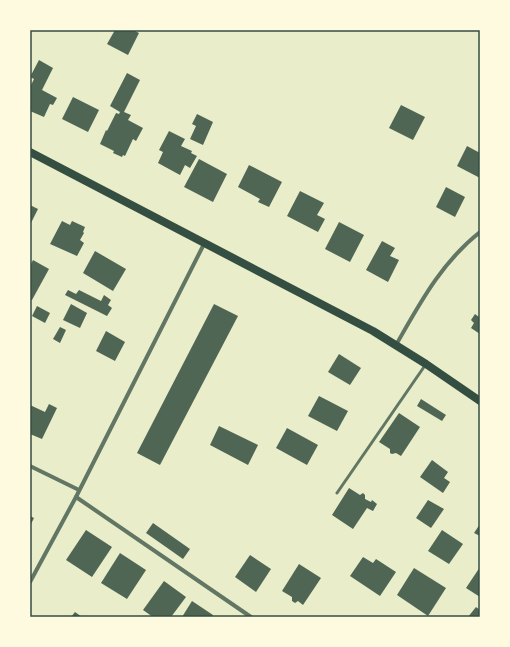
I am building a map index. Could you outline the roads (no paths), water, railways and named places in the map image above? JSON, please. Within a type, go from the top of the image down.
[{"type":"main road","points":[[30,152],[373,331],[426,364],[480,401]]},
{"type":"street","points":[[396,345],[429,287],[457,251],[480,232]]},
{"type":"street","points":[[30,582],[76,497],[204,244]]},
{"type":"street","points":[[30,466],[79,490]]},
{"type":"street","points":[[76,497],[251,617]]},
{"type":"lane","points":[[337,493],[426,364]]}]
